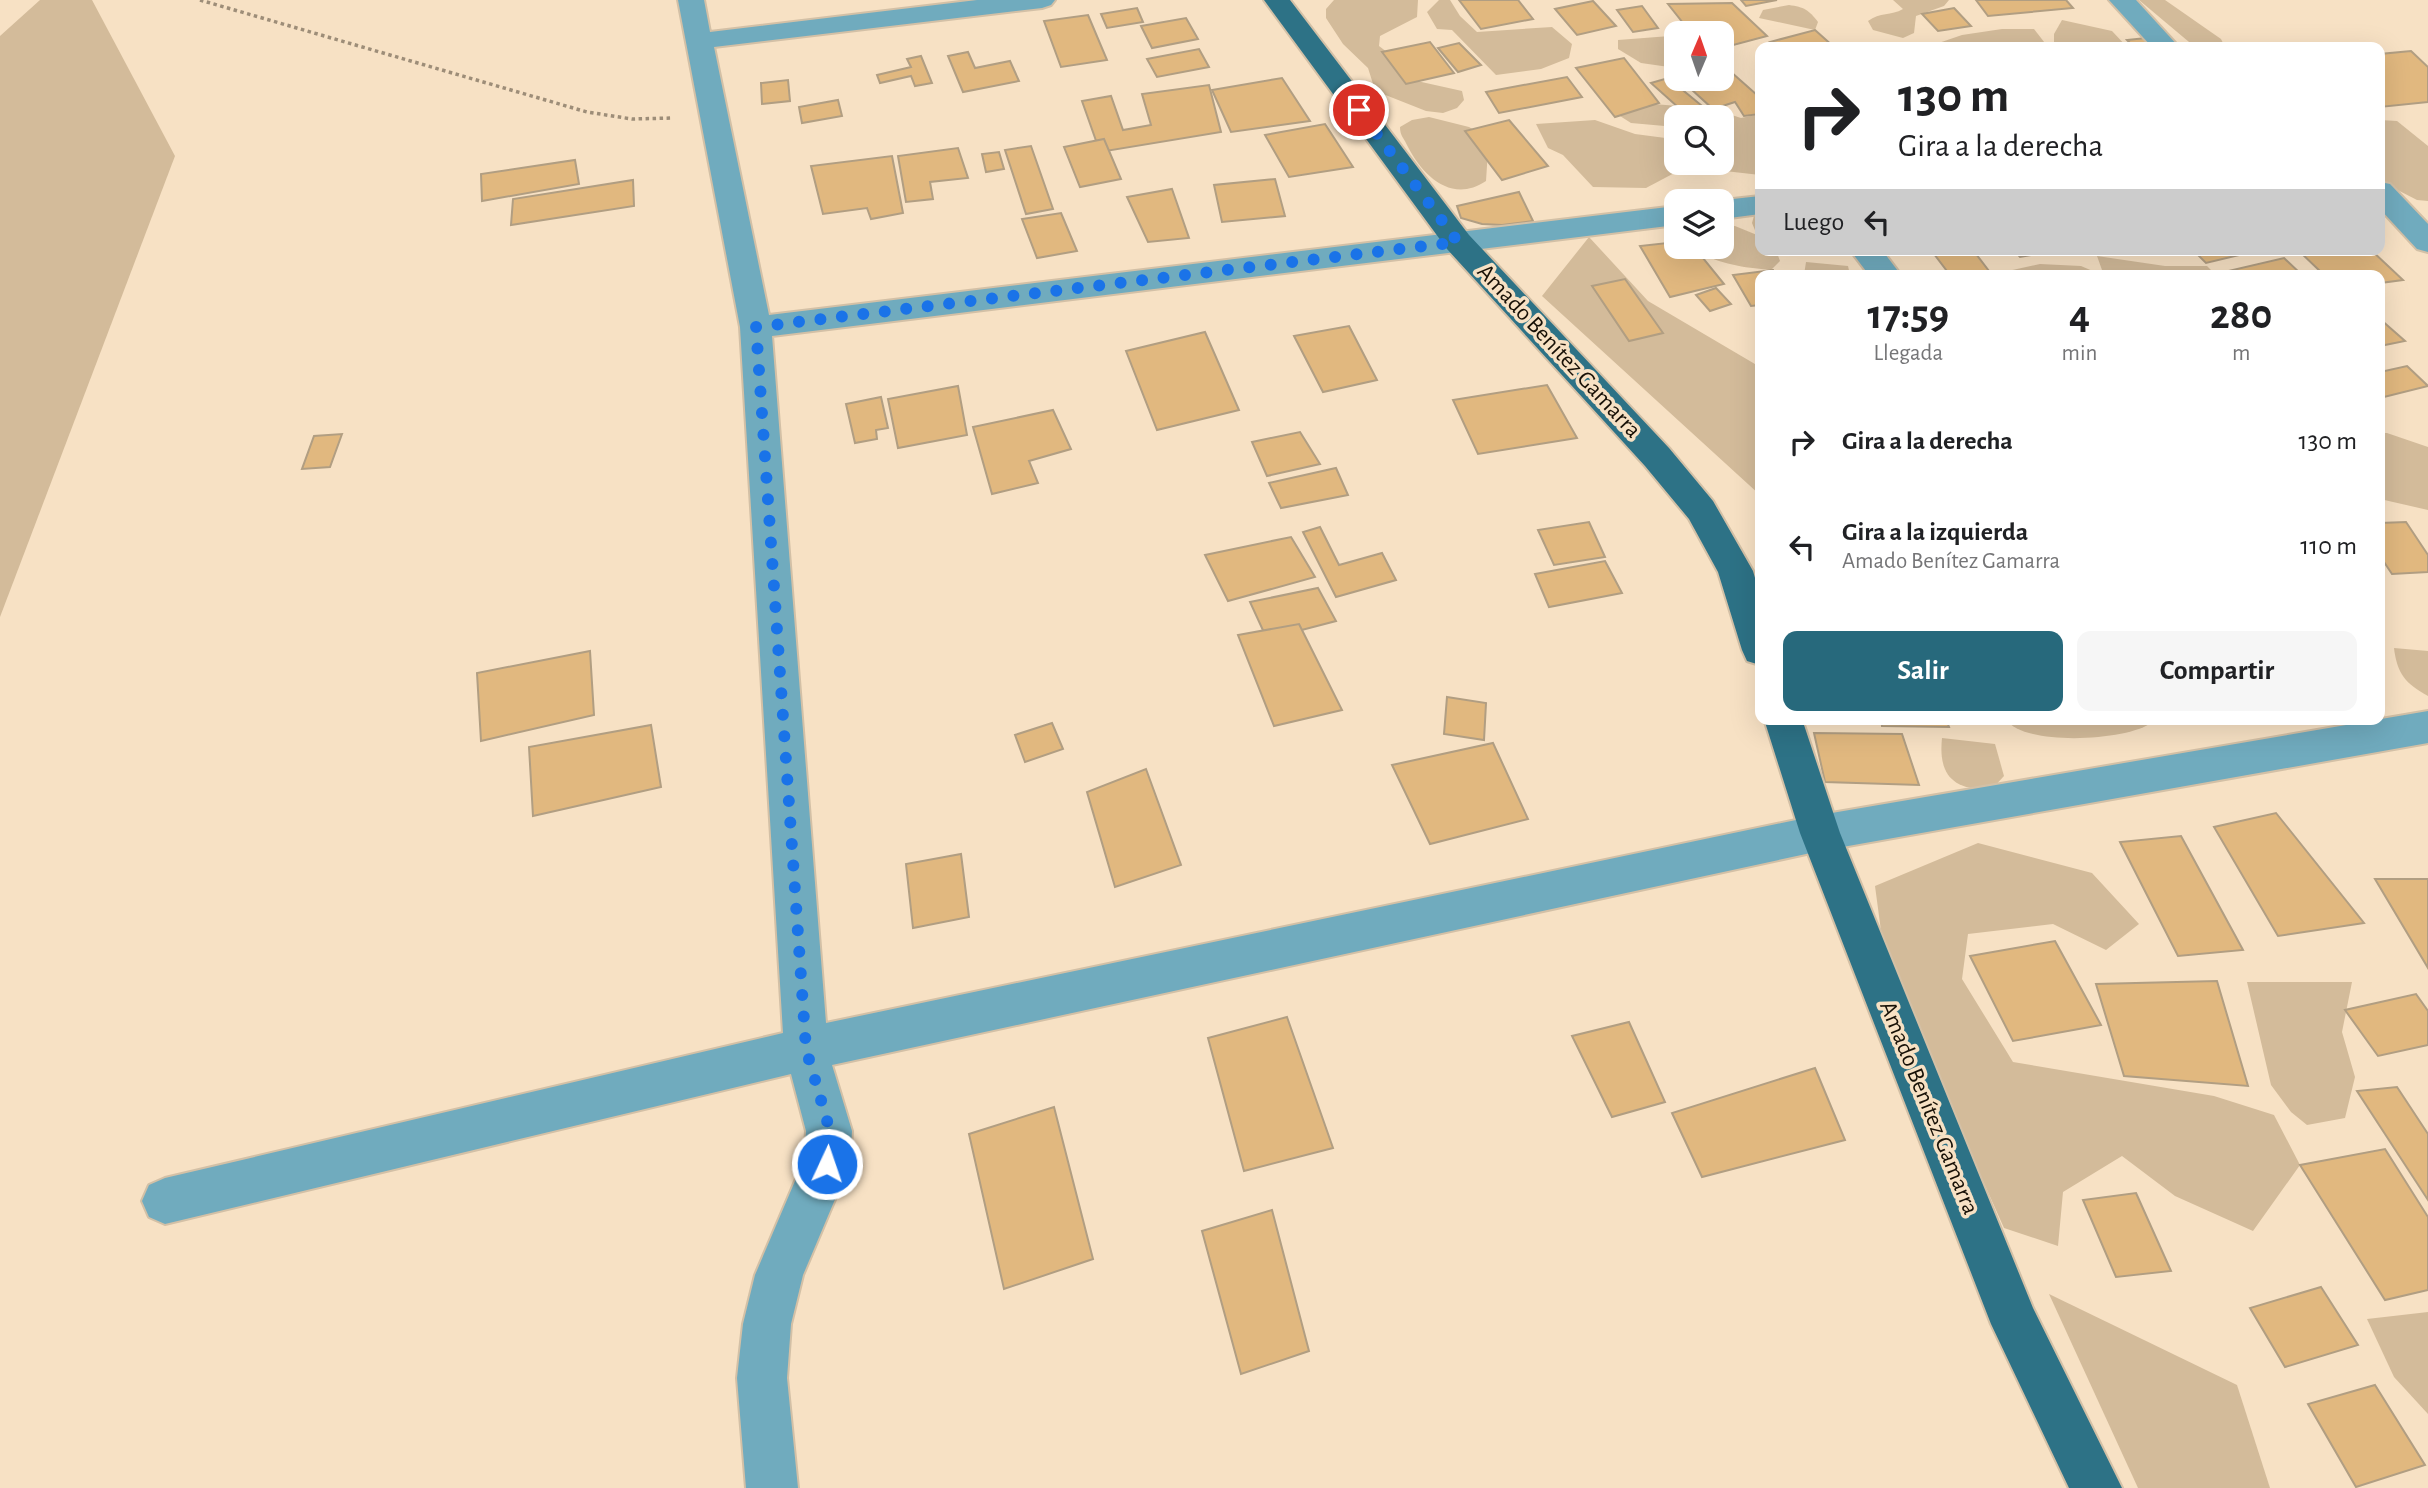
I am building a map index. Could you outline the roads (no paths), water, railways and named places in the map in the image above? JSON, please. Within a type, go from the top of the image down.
[{"type":"main road","name":"Amado Benítez Gamarra","points":[[1277,0],[1458,242],[1657,457],[1701,510],[1735,571],[1755,634]]},
{"type":"main road","name":"Amado Benítez Gamarra","points":[[1785,725],[1820,833],[2015,1325],[2096,1488]]},
{"type":"street","points":[[691,0],[756,327],[806,1049],[830,1131],[827,1164],[811,1195],[779,1275],[767,1324],[762,1378],[772,1488]]},
{"type":"street","points":[[699,41],[1042,0]]},
{"type":"street","points":[[2122,0],[2160,42]]},
{"type":"street","points":[[2385,196],[2428,242]]},
{"type":"street","points":[[1734,208],[1755,206]]},
{"type":"street","points":[[756,327],[1664,216]]},
{"type":"street","points":[[1870,256],[1882,270]]},
{"type":"street","points":[[165,1201],[806,1049],[1820,833],[2428,727]]}]
